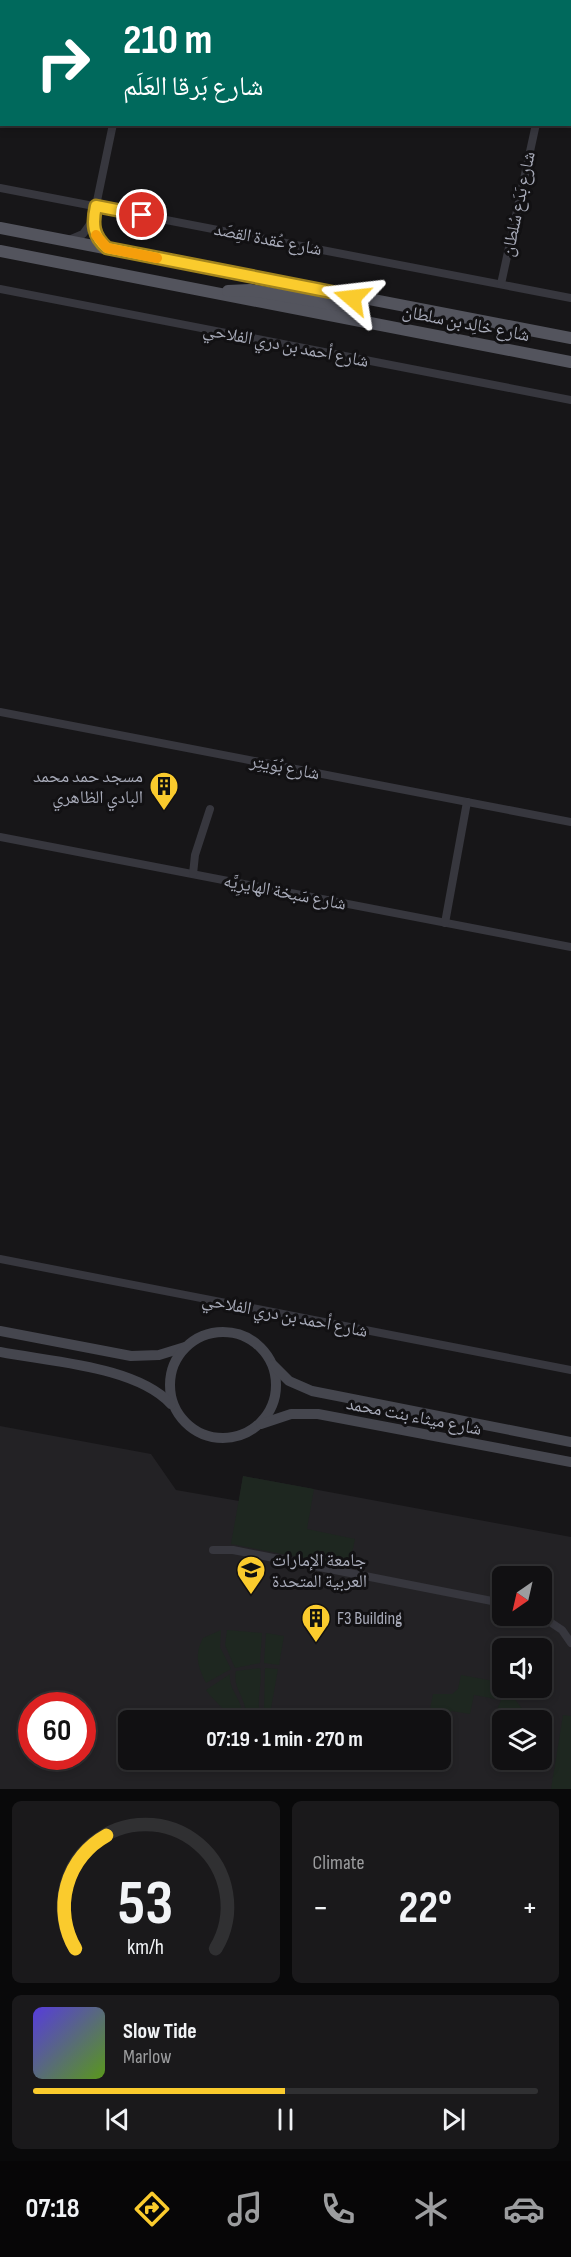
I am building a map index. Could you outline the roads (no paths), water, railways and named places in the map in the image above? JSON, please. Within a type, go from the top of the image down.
[{"type":"main road","name":"شارع خالِد بن سلطان","points":[[0,228],[571,338]]},
{"type":"main road","name":"شارع خالِد بن سلطان","points":[[0,251],[571,362]]},
{"type":"main road","points":[[218,293],[250,290],[344,306],[351,302],[352,296]]},
{"type":"main road","points":[[0,1331],[131,1356],[159,1355],[186,1347],[207,1334],[232,1333],[255,1343],[271,1363],[276,1381],[274,1399],[267,1416],[254,1429],[230,1438],[205,1436],[189,1427],[174,1407],[153,1388],[128,1376],[0,1352]]},
{"type":"main road","points":[[174,1407],[169,1379],[174,1362],[186,1347]]},
{"type":"main road","name":"شارع ميثاء بنت محمد","points":[[271,1363],[289,1381],[312,1392],[571,1442]]},
{"type":"main road","name":"شارع ميثاء بنت محمد","points":[[254,1429],[277,1417],[304,1413],[571,1462]]},
{"type":"street","points":[[66,241],[82,234],[93,220],[113,126]]},
{"type":"street","name":"شارع بَدَع سُلطان","points":[[501,284],[536,126]]},
{"type":"street","name":"شارع عُقدة القِصَد","points":[[0,188],[571,298]]},
{"type":"street","points":[[93,220],[97,236],[107,248]]},
{"type":"street","name":"شارع أحمد بن دري الفلاحي","points":[[0,289],[571,400]]},
{"type":"street","name":"شارع بُوَيتِر","points":[[0,712],[571,822]]},
{"type":"street","points":[[444,923],[467,802]]},
{"type":"street","points":[[193,874],[195,855],[210,809]]},
{"type":"street","name":"شارع سَبخة الهايرِيَّه","points":[[0,837],[571,947]]},
{"type":"street","name":"شارع أحمد بن دري الفلاحي","points":[[0,1259],[571,1370]]},
{"type":"street","points":[[213,1550],[233,1550],[492,1601]]},
{"type":"street","points":[[552,1623],[562,1630],[571,1643]]},
{"type":"place","name":"مسجد حمد محمد البادي الظاهري","points":[[164,812]]},
{"type":"place","name":"جامعة الإمارات العربية المتحدة","points":[[251,1596]]},
{"type":"place","name":"F3 Building","points":[[316,1644]]}]
